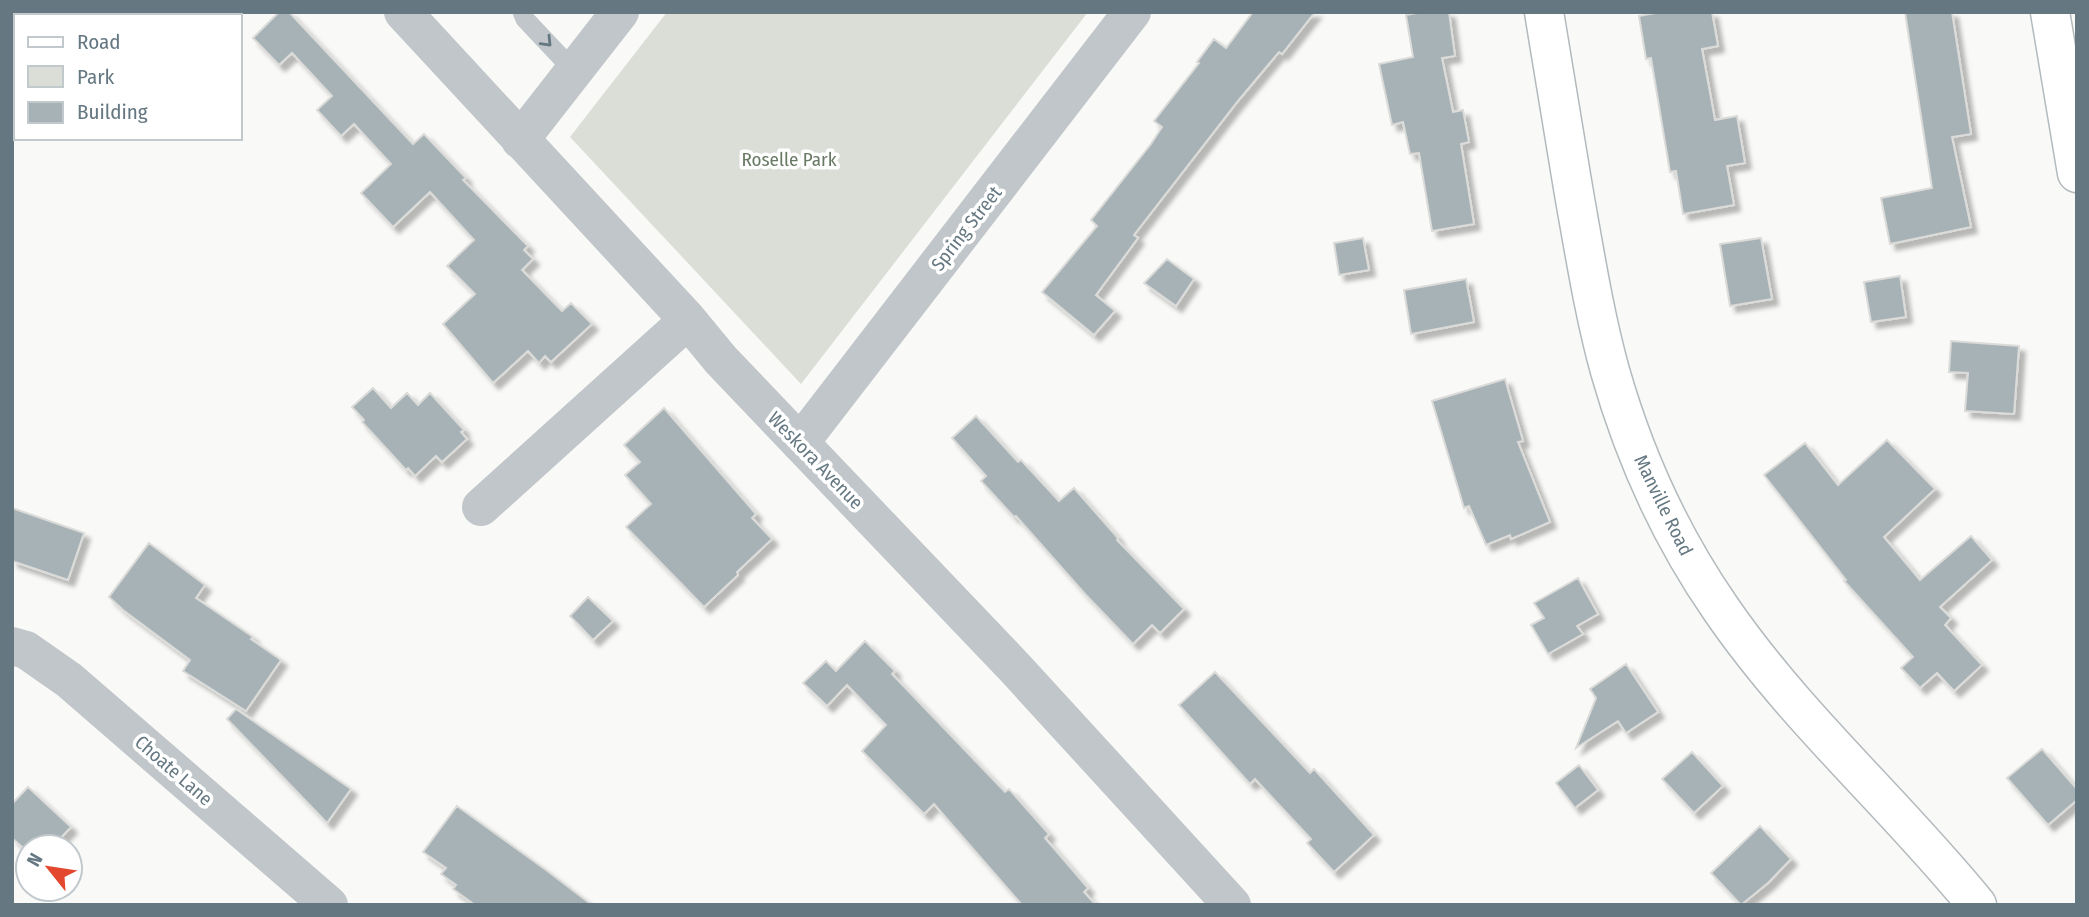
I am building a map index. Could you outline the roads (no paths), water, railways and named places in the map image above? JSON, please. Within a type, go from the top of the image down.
[{"type":"main road","name":"Manville Road","points":[[1544,12],[1602,340],[1632,440],[1662,508],[1721,610],[1762,664],[1977,905]]},
{"type":"main road","points":[[2050,12],[2068,81],[2077,173]]},
{"type":"street","name":"Weskora Avenue","points":[[404,12],[688,320],[721,360],[1016,668],[1232,905]]},
{"type":"street","points":[[520,140],[620,12]]},
{"type":"street","name":"Spring Street","points":[[800,443],[1132,12]]},
{"type":"street","points":[[481,507],[688,320]]},
{"type":"street","name":"Choate Lane","points":[[12,646],[26,650],[69,680],[329,905]]},
{"type":"lane","points":[[522,12],[525,19],[574,71]]},
{"type":"park label","name":"Roselle Park","points":[[789,159]]}]
